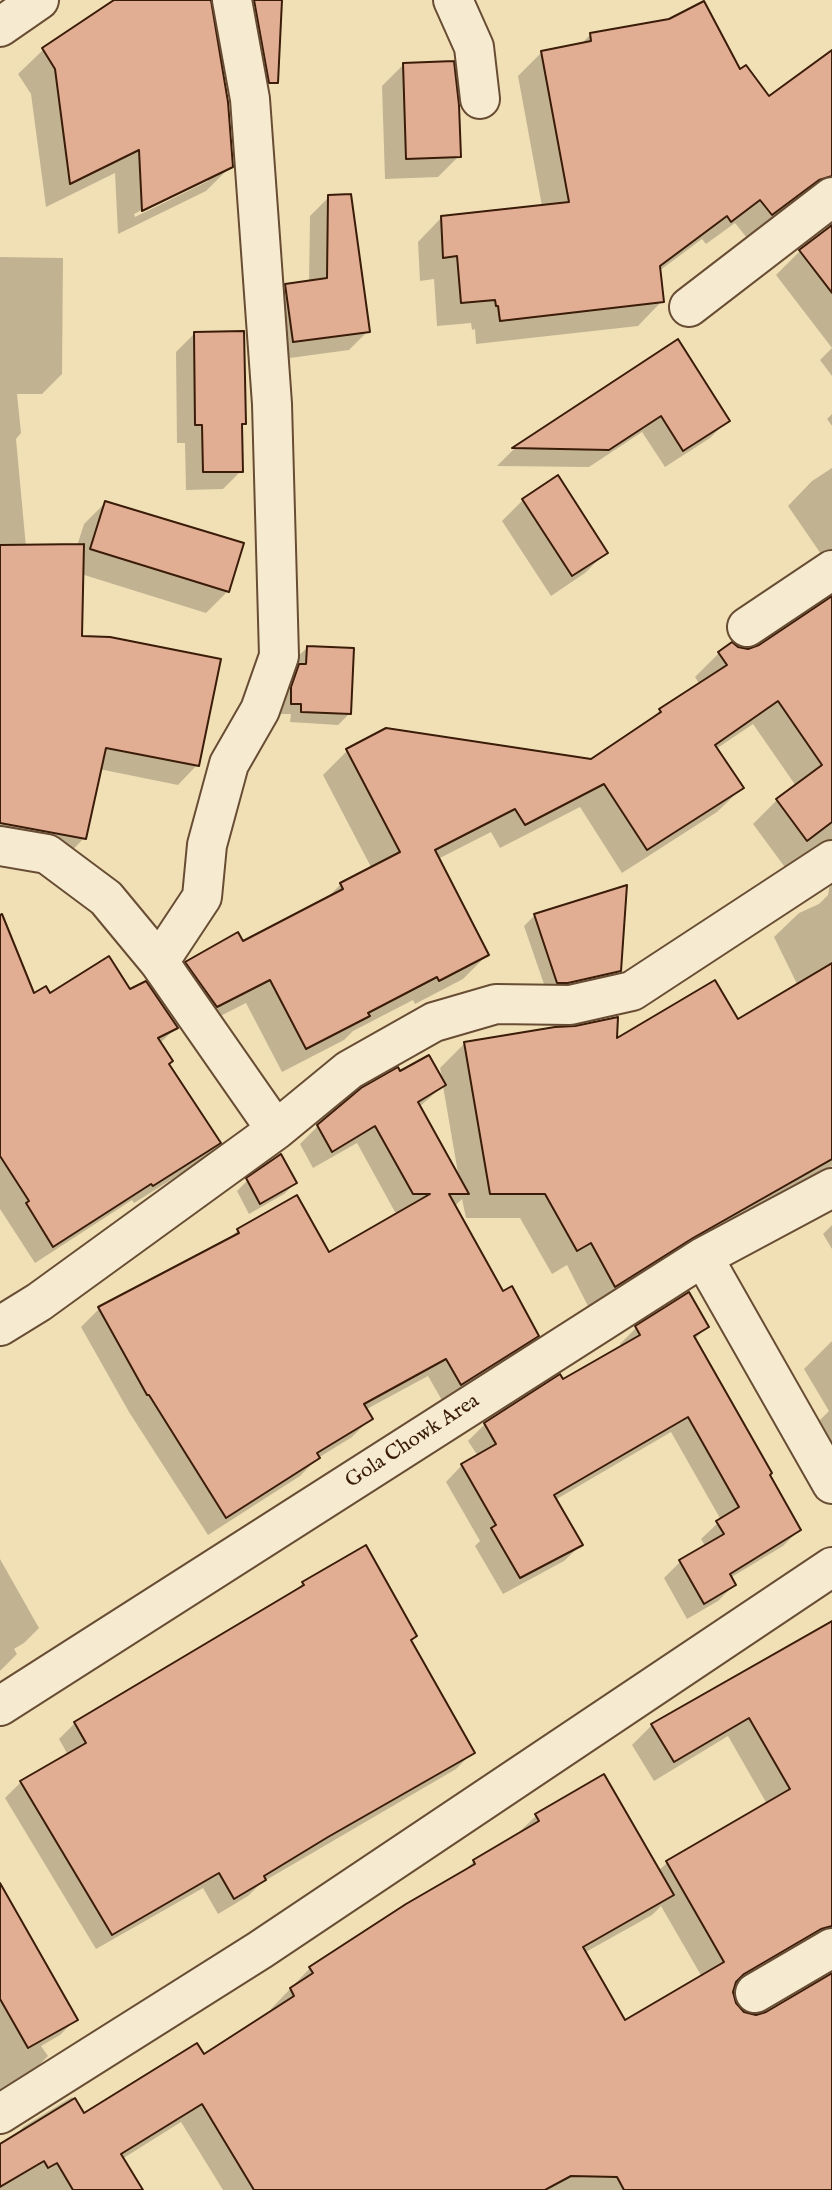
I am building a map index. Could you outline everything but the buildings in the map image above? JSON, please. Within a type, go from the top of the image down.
[{"type":"street","points":[[0,27],[39,0]]},
{"type":"street","points":[[159,962],[202,897],[206,845],[229,764],[260,710],[279,656],[271,391],[250,99],[232,0]]},
{"type":"street","points":[[453,0],[474,47],[480,99]]},
{"type":"street","points":[[689,307],[832,197]]},
{"type":"street","points":[[747,627],[832,570]]},
{"type":"street","points":[[0,846],[47,854],[106,898],[159,962],[276,1130]]},
{"type":"street","points":[[0,1326],[39,1302],[276,1130],[349,1070],[434,1021],[496,1004],[570,1004],[632,990],[832,860]]},
{"type":"street","name":"Gola Chowk Area","points":[[0,1706],[703,1257],[832,1188]]},
{"type":"street","points":[[703,1257],[832,1484]]},
{"type":"street","points":[[0,2114],[260,1950],[832,1567]]},
{"type":"street","points":[[755,1993],[832,1948]]}]
